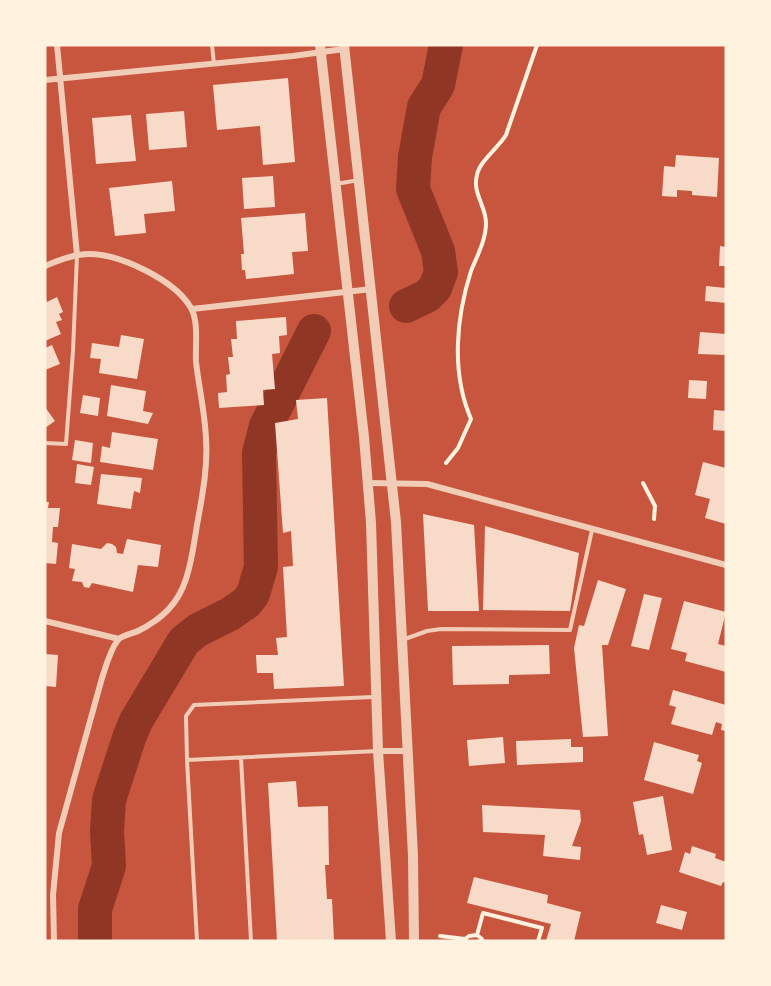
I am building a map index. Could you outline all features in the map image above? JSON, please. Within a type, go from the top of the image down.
[{"type":"street","points":[[57,45],[77,255]]},
{"type":"street","points":[[45,80],[293,57],[320,48],[344,47],[393,482],[412,856],[414,941]]},
{"type":"street","points":[[320,48],[368,483],[378,751],[391,941]]},
{"type":"street","points":[[45,266],[77,255],[110,257],[147,271],[181,295],[192,309],[195,324],[196,363],[205,423],[206,455],[204,487],[189,568],[182,589],[172,607],[152,623],[119,639],[110,655],[102,678],[59,833],[54,864],[54,941]]},
{"type":"street","points":[[192,309],[372,289]]},
{"type":"street","points":[[368,483],[427,484],[726,565]]},
{"type":"street","points":[[45,621],[119,639]]},
{"type":"street","points":[[378,751],[406,751]]},
{"type":"lane","points":[[212,45],[214,64]]},
{"type":"lane","points":[[335,184],[359,180]]},
{"type":"lane","points":[[45,443],[66,444],[77,255]]},
{"type":"lane","points":[[401,640],[441,629],[570,630],[592,530]]},
{"type":"lane","points":[[197,941],[186,716],[194,705],[377,697]]},
{"type":"lane","points":[[187,760],[353,750],[378,751]]},
{"type":"lane","points":[[241,758],[251,941]]},
{"type":"lane","points":[[45,925],[53,926]]},
{"type":"path","points":[[446,463],[458,448],[471,418],[464,402],[458,377],[459,320],[486,223],[475,190],[477,173],[485,159],[500,147],[506,135],[537,45]]},
{"type":"path","points":[[643,483],[655,506],[654,519]]},
{"type":"path","points":[[477,935],[483,913],[542,928],[538,941]]},
{"type":"path","points":[[440,936],[465,940],[469,936],[477,935],[482,941]]},
{"type":"building","points":[[288,78],[295,162],[263,165],[260,126],[217,130],[213,85]]},
{"type":"building","points":[[184,111],[187,147],[149,150],[146,114]]},
{"type":"building","points":[[131,115],[136,161],[96,164],[92,118]]},
{"type":"building","points":[[676,155],[719,158],[717,197],[692,195],[692,191],[677,190],[677,197],[662,196],[664,166],[675,167]]},
{"type":"building","points":[[273,176],[275,207],[244,209],[242,178]]},
{"type":"building","points":[[172,181],[175,211],[144,214],[146,233],[115,236],[109,188]]},
{"type":"building","points":[[305,213],[308,251],[292,252],[294,274],[246,279],[245,270],[242,270],[241,254],[244,254],[241,218]]},
{"type":"building","points":[[720,246],[726,247],[726,266],[719,266]]},
{"type":"building","points":[[706,286],[726,288],[726,303],[705,301]]},
{"type":"building","points":[[45,297],[47,302],[57,297],[63,312],[59,314],[62,320],[56,322],[61,334],[45,341]]},
{"type":"building","points":[[286,317],[287,335],[279,336],[280,353],[272,354],[275,389],[263,390],[264,405],[219,408],[218,393],[227,392],[226,375],[230,374],[228,357],[233,357],[231,339],[237,339],[236,321]]},
{"type":"building","points":[[700,332],[726,334],[726,355],[698,354]]},
{"type":"building","points":[[121,335],[144,339],[137,379],[99,373],[101,359],[90,358],[92,343],[119,347]]},
{"type":"building","points":[[52,345],[60,364],[45,370],[45,348]]},
{"type":"building","points":[[689,380],[707,381],[706,399],[688,398]]},
{"type":"building","points":[[111,385],[146,391],[143,411],[153,413],[148,424],[107,416]]},
{"type":"building","points":[[83,395],[100,398],[98,416],[80,413]]},
{"type":"building","points":[[327,398],[344,686],[274,689],[273,673],[257,673],[256,655],[278,655],[276,638],[287,637],[283,567],[293,566],[291,531],[283,533],[275,423],[298,419],[296,400]]},
{"type":"building","points":[[45,407],[55,421],[45,428]]},
{"type":"building","points":[[714,410],[726,411],[726,431],[713,430]]},
{"type":"building","points":[[112,432],[158,439],[153,470],[100,462],[102,446],[110,448]]},
{"type":"building","points":[[75,440],[93,443],[91,463],[72,460]]},
{"type":"building","points":[[703,462],[726,468],[726,524],[705,518],[710,499],[695,495]]},
{"type":"building","points":[[77,464],[94,467],[91,485],[75,483]]},
{"type":"building","points":[[101,474],[142,478],[140,493],[134,491],[131,509],[97,504]]},
{"type":"building","points":[[45,502],[49,502],[48,508],[60,508],[58,527],[53,527],[52,542],[58,543],[56,564],[45,563]]},
{"type":"building","points":[[423,514],[474,525],[479,611],[428,611]]},
{"type":"building","points":[[485,526],[579,553],[570,611],[483,610]]},
{"type":"building","points":[[127,539],[161,545],[158,567],[138,565],[133,592],[92,583],[89,588],[84,587],[82,582],[72,581],[75,569],[69,568],[72,544],[101,549],[107,543],[116,547],[117,553],[123,554]]},
{"type":"building","points":[[598,580],[626,589],[608,645],[602,645],[608,736],[583,737],[574,648],[579,625],[584,626]]},
{"type":"building","points":[[644,594],[662,598],[649,650],[631,646]]},
{"type":"building","points":[[684,601],[726,612],[718,644],[726,646],[726,672],[685,661],[687,653],[671,649]]},
{"type":"building","points":[[549,645],[550,674],[509,675],[509,684],[453,685],[452,646]]},
{"type":"building","points":[[45,654],[58,655],[56,687],[45,686]]},
{"type":"building","points":[[673,690],[726,705],[726,731],[721,730],[722,724],[716,722],[712,735],[671,724],[676,707],[669,705]]},
{"type":"building","points":[[503,737],[505,763],[469,766],[467,740]]},
{"type":"building","points":[[571,739],[571,747],[583,747],[583,762],[517,765],[516,741]]},
{"type":"building","points":[[654,742],[699,755],[697,761],[702,763],[693,794],[644,780]]},
{"type":"building","points":[[296,781],[298,807],[328,806],[329,865],[325,865],[327,899],[332,899],[334,941],[277,941],[268,783]]},
{"type":"building","points":[[663,796],[672,850],[647,855],[643,834],[639,835],[633,802]]},
{"type":"building","points":[[482,805],[580,810],[581,821],[572,846],[581,847],[580,860],[543,856],[545,835],[483,832]]},
{"type":"building","points":[[692,846],[716,854],[715,858],[726,862],[726,883],[723,882],[721,886],[679,872],[685,852],[690,854]]},
{"type":"building","points":[[474,877],[548,895],[547,903],[581,912],[574,941],[546,941],[551,924],[467,903]]},
{"type":"building","points":[[661,905],[687,912],[682,930],[656,923]]},
{"type":"waterway","points":[[406,306],[427,296],[435,288],[441,272],[438,251],[413,189],[415,157],[424,107],[438,85],[446,45]]},
{"type":"waterway","points":[[95,941],[95,909],[109,866],[107,831],[109,800],[129,738],[136,721],[184,641],[198,630],[230,614],[246,603],[253,594],[261,567],[259,453],[266,426],[314,331]]}]
